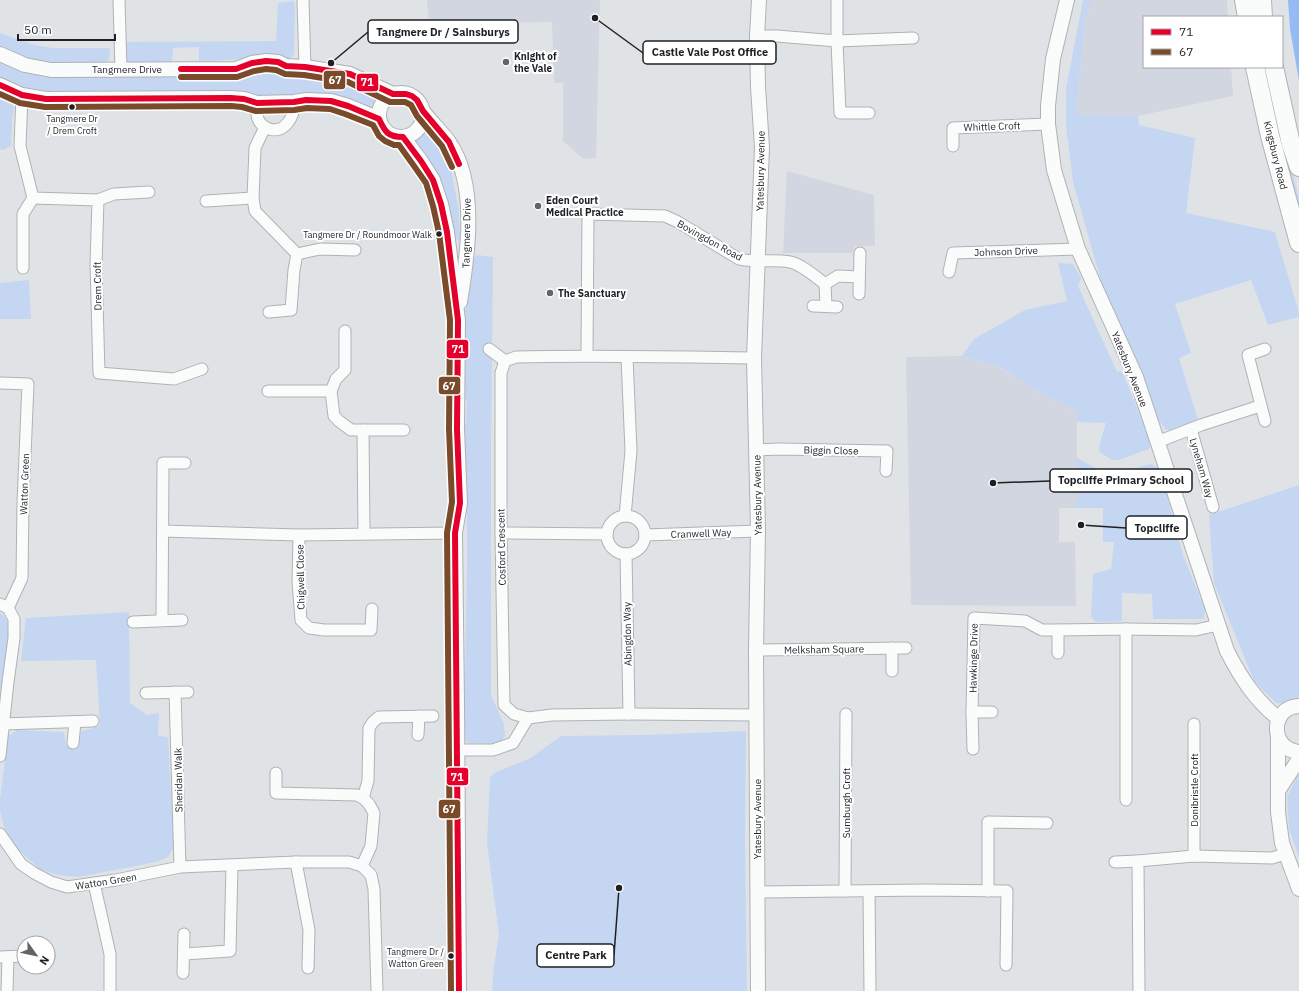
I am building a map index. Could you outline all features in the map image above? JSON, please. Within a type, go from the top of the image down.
[{"type":"highway","points":[[1244,0],[1247,16]]},
{"type":"highway","points":[[1262,0],[1263,16]]},
{"type":"highway","name":"Kingsbury Road","points":[[1255,68],[1270,136],[1299,243]]},
{"type":"highway","name":"Kingsbury Road","points":[[1274,68],[1291,144],[1299,167]]},
{"type":"street","points":[[119,0],[121,69]]},
{"type":"street","points":[[303,0],[305,67]]},
{"type":"street","name":"Yatesbury Avenue","points":[[758,991],[756,650],[758,531],[754,358],[762,147],[758,87],[757,36],[759,0]]},
{"type":"street","points":[[837,0],[840,113],[868,113]]},
{"type":"street","name":"Yatesbury Avenue","points":[[1067,0],[1053,59],[1048,106],[1048,124],[1054,170],[1078,249],[1136,377],[1227,651],[1239,675],[1259,701],[1279,719]]},
{"type":"street","points":[[757,36],[777,36],[837,41],[913,38]]},
{"type":"street","name":"Tangmere Drive","points":[[0,54],[25,64],[51,70],[236,69],[252,63],[278,62],[286,66],[305,67],[350,74],[393,94]]},
{"type":"street","points":[[0,85],[22,95],[46,99],[244,99],[257,103],[294,102],[306,100],[331,101],[348,106],[378,119],[385,131],[396,137],[410,136],[416,131],[420,126],[423,111],[417,100],[412,96],[406,94],[393,94],[388,97],[380,107],[378,119]]},
{"type":"street","points":[[22,95],[20,146],[33,198],[23,214],[23,268]]},
{"type":"street","points":[[257,103],[259,121],[265,127],[274,130],[285,126],[292,119],[295,107],[294,102]]},
{"type":"street","name":"Tangmere Drive","points":[[423,111],[449,142],[461,170],[466,190],[468,208],[466,262],[458,320],[457,429],[460,503],[455,534],[458,991]]},
{"type":"street","name":"Whittle Croft","points":[[953,146],[953,128],[1048,124]]},
{"type":"street","points":[[265,127],[255,148],[253,198],[255,211],[296,254]]},
{"type":"street","name":"Tangmere Drive","points":[[403,137],[433,180],[441,204],[447,232],[458,320]]},
{"type":"street","points":[[33,198],[98,200],[114,194],[149,192]]},
{"type":"street","points":[[206,201],[253,198]]},
{"type":"street","name":"Drem Croft","points":[[98,200],[96,264],[99,373],[174,379],[202,369]]},
{"type":"street","name":"Bovingdon Road","points":[[586,356],[588,214],[665,216],[739,258],[758,262]]},
{"type":"street","points":[[296,254],[320,249],[355,250]]},
{"type":"street","name":"Johnson Drive","points":[[949,272],[953,253],[1078,249]]},
{"type":"street","points":[[859,294],[860,253]]},
{"type":"street","points":[[269,312],[291,310],[296,254]]},
{"type":"street","points":[[758,262],[791,262],[804,268],[825,284]]},
{"type":"street","points":[[825,284],[838,276],[859,277]]},
{"type":"street","points":[[825,284],[826,306]]},
{"type":"street","points":[[813,306],[837,307]]},
{"type":"street","points":[[345,331],[345,370],[336,379],[331,391],[334,416],[351,430],[404,430]]},
{"type":"street","points":[[489,348],[506,362],[516,357],[586,356],[754,358]]},
{"type":"street","points":[[1265,349],[1248,355],[1265,421]]},
{"type":"street","points":[[626,516],[631,451],[627,357]]},
{"type":"street","name":"Cosford Crescent","points":[[506,362],[501,373],[501,533],[504,704],[514,714],[528,718]]},
{"type":"street","name":"Watton Green","points":[[0,383],[28,384],[23,504],[22,578],[4,606],[14,618],[14,638],[0,751]]},
{"type":"street","points":[[268,391],[331,391]]},
{"type":"street","name":"Lyneham Way","points":[[1157,442],[1260,406]]},
{"type":"street","name":"Lyneham Way","points":[[1191,429],[1213,507]]},
{"type":"street","points":[[363,430],[364,534]]},
{"type":"street","name":"Biggin Close","points":[[756,450],[887,451],[886,471]]},
{"type":"street","points":[[162,620],[163,463],[185,463]]},
{"type":"street","points":[[626,516],[637,520],[641,524],[644,529],[644,541],[637,550],[626,554],[615,550],[610,546],[607,534],[611,524],[620,517],[626,516]]},
{"type":"street","name":"Chigwell Close","points":[[163,531],[299,535],[455,534]]},
{"type":"street","name":"Cranwell Way","points":[[644,535],[758,531]]},
{"type":"street","points":[[501,533],[607,534]]},
{"type":"street","name":"Chigwell Close","points":[[299,535],[298,582],[301,620],[310,628],[324,630],[372,630],[372,610]]},
{"type":"street","name":"Abingdon Way","points":[[626,554],[629,714]]},
{"type":"street","name":"Hawkinge Drive","points":[[973,749],[972,712],[974,618],[1026,620],[1042,630],[1196,630],[1218,625]]},
{"type":"street","points":[[133,622],[182,620]]},
{"type":"street","points":[[1126,629],[1126,800]]},
{"type":"street","points":[[1058,630],[1058,653]]},
{"type":"street","points":[[892,648],[892,671]]},
{"type":"street","name":"Melksham Square","points":[[756,650],[906,648]]},
{"type":"street","points":[[146,692],[188,692]]},
{"type":"street","name":"Sheridan Walk","points":[[175,692],[180,867]]},
{"type":"street","points":[[1299,706],[1289,709],[1283,713],[1279,719],[1277,731],[1278,812],[1282,842],[1285,854],[1299,889]]},
{"type":"street","points":[[972,712],[992,712]]},
{"type":"street","name":"Sumburgh Croft","points":[[845,891],[846,714]]},
{"type":"street","points":[[457,750],[493,750],[513,743],[528,718],[552,715],[757,715]]},
{"type":"street","points":[[363,798],[368,781],[369,728],[373,722],[379,716],[434,716]]},
{"type":"street","points":[[418,735],[419,716]]},
{"type":"street","points":[[3,724],[93,721]]},
{"type":"street","points":[[73,743],[75,722]]},
{"type":"street","name":"Donibristle Croft","points":[[1194,724],[1194,856]]},
{"type":"street","points":[[1278,737],[1291,751],[1299,752]]},
{"type":"street","points":[[1278,791],[1299,759]]},
{"type":"street","points":[[276,773],[276,793],[357,795],[369,804],[374,813],[371,846],[362,866],[371,875],[374,889],[377,991]]},
{"type":"street","points":[[988,891],[988,822],[1047,822]]},
{"type":"street","name":"Watton Green","points":[[0,834],[21,864],[51,882],[67,887],[180,867],[296,862],[349,862],[362,866]]},
{"type":"street","points":[[1115,862],[1194,856],[1272,858],[1285,854]]},
{"type":"street","points":[[1138,861],[1139,991]]},
{"type":"street","points":[[296,862],[309,930],[308,968]]},
{"type":"street","points":[[184,954],[230,952],[232,864]]},
{"type":"street","points":[[94,883],[110,954],[110,991]]},
{"type":"street","points":[[869,891],[870,991]]},
{"type":"street","points":[[757,892],[1006,891],[1006,965]]},
{"type":"street","points":[[183,973],[184,934]]},
{"type":"street","points":[[8,991],[4,957],[16,956]]},
{"type":"shaded area","points":[[427,0],[600,0],[596,158],[583,159],[563,141],[563,83],[554,83],[552,22],[429,24]]},
{"type":"shaded area","points":[[1083,0],[1091,0],[1085,21],[1076,115],[1138,116],[1139,125],[1195,138],[1186,213],[1275,232],[1299,313],[1299,317],[1268,325],[1251,280],[1175,304],[1191,353],[1179,358],[1198,420],[1171,431],[1165,429],[1158,419],[1141,369],[1103,288],[1073,182],[1066,125],[1066,89]]},
{"type":"shaded area","points":[[1091,0],[1227,0],[1228,16],[1143,16],[1143,68],[1231,68],[1233,96],[1138,116],[1076,115],[1085,21]]},
{"type":"shaded area","points":[[293,1],[295,4],[294,54],[289,60],[276,58],[199,61],[199,47],[173,48],[172,62],[129,64],[126,61],[125,42],[276,41],[278,3]]},
{"type":"shaded area","points":[[0,33],[35,45],[52,48],[110,48],[109,60],[103,64],[44,62],[14,55],[0,47]]},
{"type":"shaded area","points":[[0,59],[48,74],[241,75],[253,71],[272,70],[277,73],[343,79],[358,83],[379,95],[368,112],[288,98],[58,95],[27,91],[0,81]]},
{"type":"shaded area","points":[[1259,68],[1264,68],[1299,198],[1299,223]]},
{"type":"shaded area","points":[[0,93],[14,101],[11,146],[3,150],[0,149]]},
{"type":"shaded area","points":[[424,129],[431,135],[450,164],[459,211],[460,242],[451,234],[410,140]]},
{"type":"shaded area","points":[[787,171],[874,195],[875,246],[855,246],[853,253],[783,253]]},
{"type":"shaded area","points":[[477,255],[493,257],[491,695],[504,724],[505,736],[499,744],[468,743],[464,737],[467,518],[464,491],[463,425],[466,424],[467,400],[463,399],[463,334],[470,264]]},
{"type":"shaded area","points":[[1058,263],[1073,264],[1081,278],[1078,286],[1117,372],[1122,371],[1151,442],[1149,449],[1119,460],[1112,460],[1099,452],[1100,442],[1106,423],[1077,422],[1077,411],[1039,392],[998,366],[962,356],[974,339],[1025,310],[1067,301]]},
{"type":"shaded area","points":[[29,280],[31,319],[0,319],[0,283]]},
{"type":"shaded area","points":[[962,356],[997,366],[1039,392],[1077,411],[1077,508],[1059,508],[1059,542],[1075,542],[1076,606],[911,605],[906,357]]},
{"type":"shaded area","points":[[1077,458],[1114,478],[1126,470],[1151,464],[1160,469],[1183,555],[1205,609],[1204,619],[1153,619],[1152,594],[1122,593],[1122,621],[1096,622],[1091,617],[1093,574],[1111,569],[1114,542],[1103,542],[1103,508],[1077,508]]},
{"type":"shaded area","points":[[1299,485],[1299,703],[1276,703],[1254,681],[1214,583],[1209,515]]},
{"type":"shaded area","points":[[129,612],[130,703],[147,715],[159,713],[158,736],[168,737],[174,847],[168,857],[156,862],[79,877],[57,875],[40,869],[14,846],[5,831],[0,811],[0,799],[8,736],[17,730],[64,732],[66,745],[76,747],[82,731],[100,726],[96,660],[21,661],[26,618]]},
{"type":"shaded area","points":[[0,613],[5,617],[10,628],[0,694]]},
{"type":"shaded area","points":[[746,731],[745,842],[747,991],[492,991],[499,935],[487,843],[490,777],[496,772],[529,759],[561,736],[643,735]]},
{"type":"shaded area","points":[[1299,773],[1299,857],[1289,829],[1287,797]]},
{"type":"water","points":[[1288,0],[1299,0],[1299,81],[1290,29]]},
{"type":"transit line","name":"71","points":[[181,69],[236,69],[252,63],[266,61],[278,62],[286,66],[305,67],[350,74],[393,94],[406,94],[417,100],[423,111],[449,142],[459,164]]},
{"type":"transit line","name":"67","points":[[181,77],[237,77],[254,71],[266,69],[276,70],[285,74],[304,75],[348,82],[390,102],[405,102],[411,105],[417,116],[442,146],[452,167]]},
{"type":"transit line","name":"71","points":[[0,85],[22,95],[46,99],[231,98],[244,99],[257,103],[294,102],[306,100],[331,101],[348,106],[379,119],[383,127],[390,135],[403,137],[433,180],[441,204],[447,232],[458,320],[457,429],[460,503],[455,533],[459,991]]},
{"type":"transit line","name":"67","points":[[0,94],[20,103],[45,107],[231,106],[256,111],[294,110],[307,108],[330,109],[373,125],[379,136],[385,141],[394,145],[399,145],[426,183],[439,233],[450,320],[449,429],[452,502],[447,533],[451,991]]},
{"type":"place","name":"Castle Vale Post Office","points":[[595,18]]},
{"type":"place","name":"Knight of the Vale","points":[[506,62]]},
{"type":"place","name":"Tangmere Dr / Sainsburys","points":[[331,63]]},
{"type":"place","name":"Tangmere Dr / Drem Croft","points":[[72,107]]},
{"type":"place","name":"Eden Court Medical Practice","points":[[538,206]]},
{"type":"place","name":"Tangmere Dr / Roundmoor Walk","points":[[439,234]]},
{"type":"place","name":"The Sanctuary","points":[[550,293]]},
{"type":"place","name":"Topcliffe Primary School","points":[[993,483]]},
{"type":"place","name":"Topcliffe","points":[[1081,525]]},
{"type":"place","name":"Centre Park","points":[[619,888]]},
{"type":"place","name":"Tangmere Dr / Watton Green","points":[[451,956]]}]
